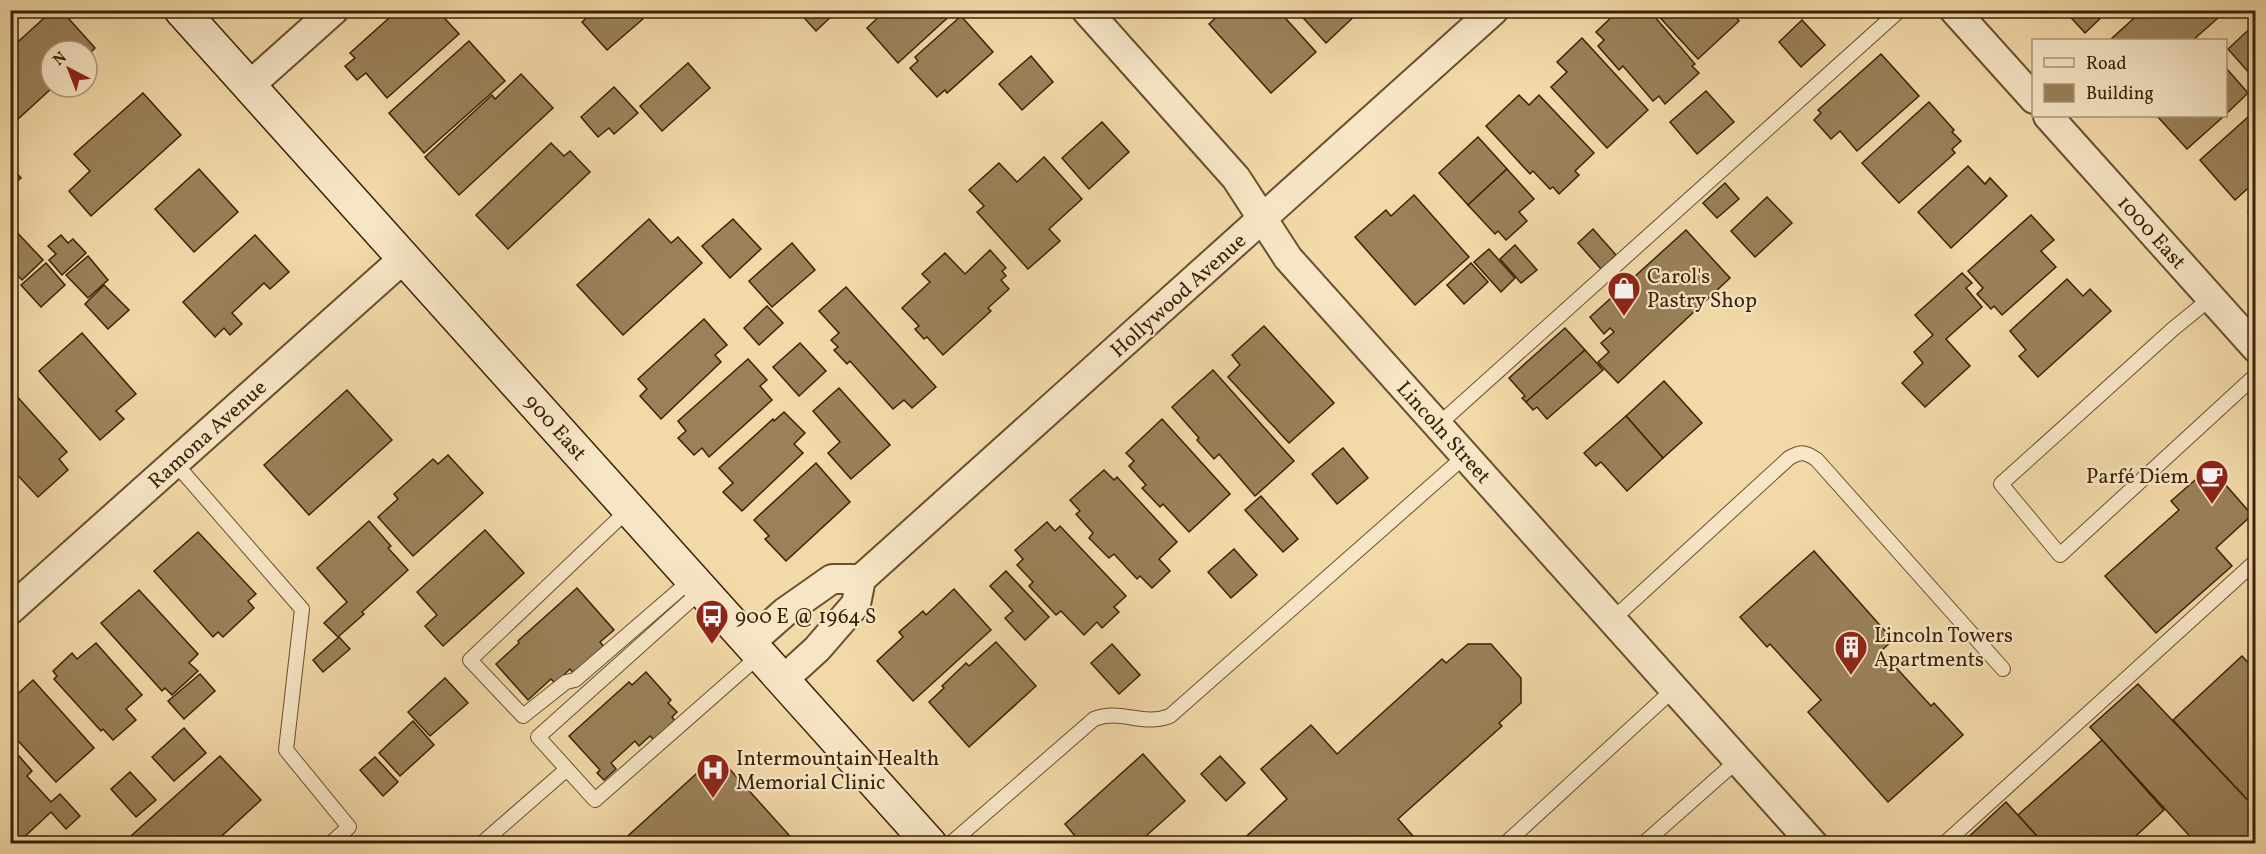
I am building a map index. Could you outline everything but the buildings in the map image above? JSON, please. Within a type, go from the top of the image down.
[{"type":"street","name":"900 East","points":[[181,10],[697,585],[933,843]]},
{"type":"street","points":[[249,86],[334,10]]},
{"type":"street","name":"Lincoln Street","points":[[1086,10],[1236,178],[1288,258],[1813,843]]},
{"type":"street","name":"Hollywood Avenue","points":[[861,579],[1494,10]]},
{"type":"street","points":[[1954,10],[2032,97]]},
{"type":"street","name":"1000 East","points":[[2049,117],[2256,348]]},
{"type":"street","name":"Ramona Avenue","points":[[10,610],[404,258]]},
{"type":"street","points":[[755,649],[784,612],[832,579],[861,579],[856,604],[817,649],[783,680]]},
{"type":"lane","points":[[1438,425],[1899,10]]},
{"type":"lane","points":[[2211,298],[2001,484],[2060,555],[2256,375]]},
{"type":"lane","points":[[1612,620],[1789,458],[1798,453],[1807,453],[1817,460],[2003,669]]},
{"type":"lane","points":[[933,843],[1094,719],[1116,714],[1143,720],[1158,720],[1170,716],[1465,456]]},
{"type":"lane","points":[[175,463],[302,609],[286,750],[349,827],[330,843]]},
{"type":"lane","points":[[629,508],[470,660],[523,716],[566,682],[575,680],[697,585]]},
{"type":"lane","points":[[1944,843],[2256,561]]},
{"type":"lane","points":[[697,585],[538,737],[594,800],[755,649]]},
{"type":"lane","points":[[1505,843],[1674,689]]},
{"type":"lane","points":[[1642,843],[1738,760]]},
{"type":"lane","points":[[481,843],[567,768]]},
{"type":"place","name":"Carol's Pastry Shop","points":[[1624,317]]},
{"type":"place","name":"Parfé Diem","points":[[2212,505]]},
{"type":"place","name":"900 E @ 1964 S","points":[[712,645]]},
{"type":"place","name":"Lincoln Towers Apartments","points":[[1851,676]]},
{"type":"place","name":"Intermountain Health Memorial Clinic","points":[[713,799]]}]
